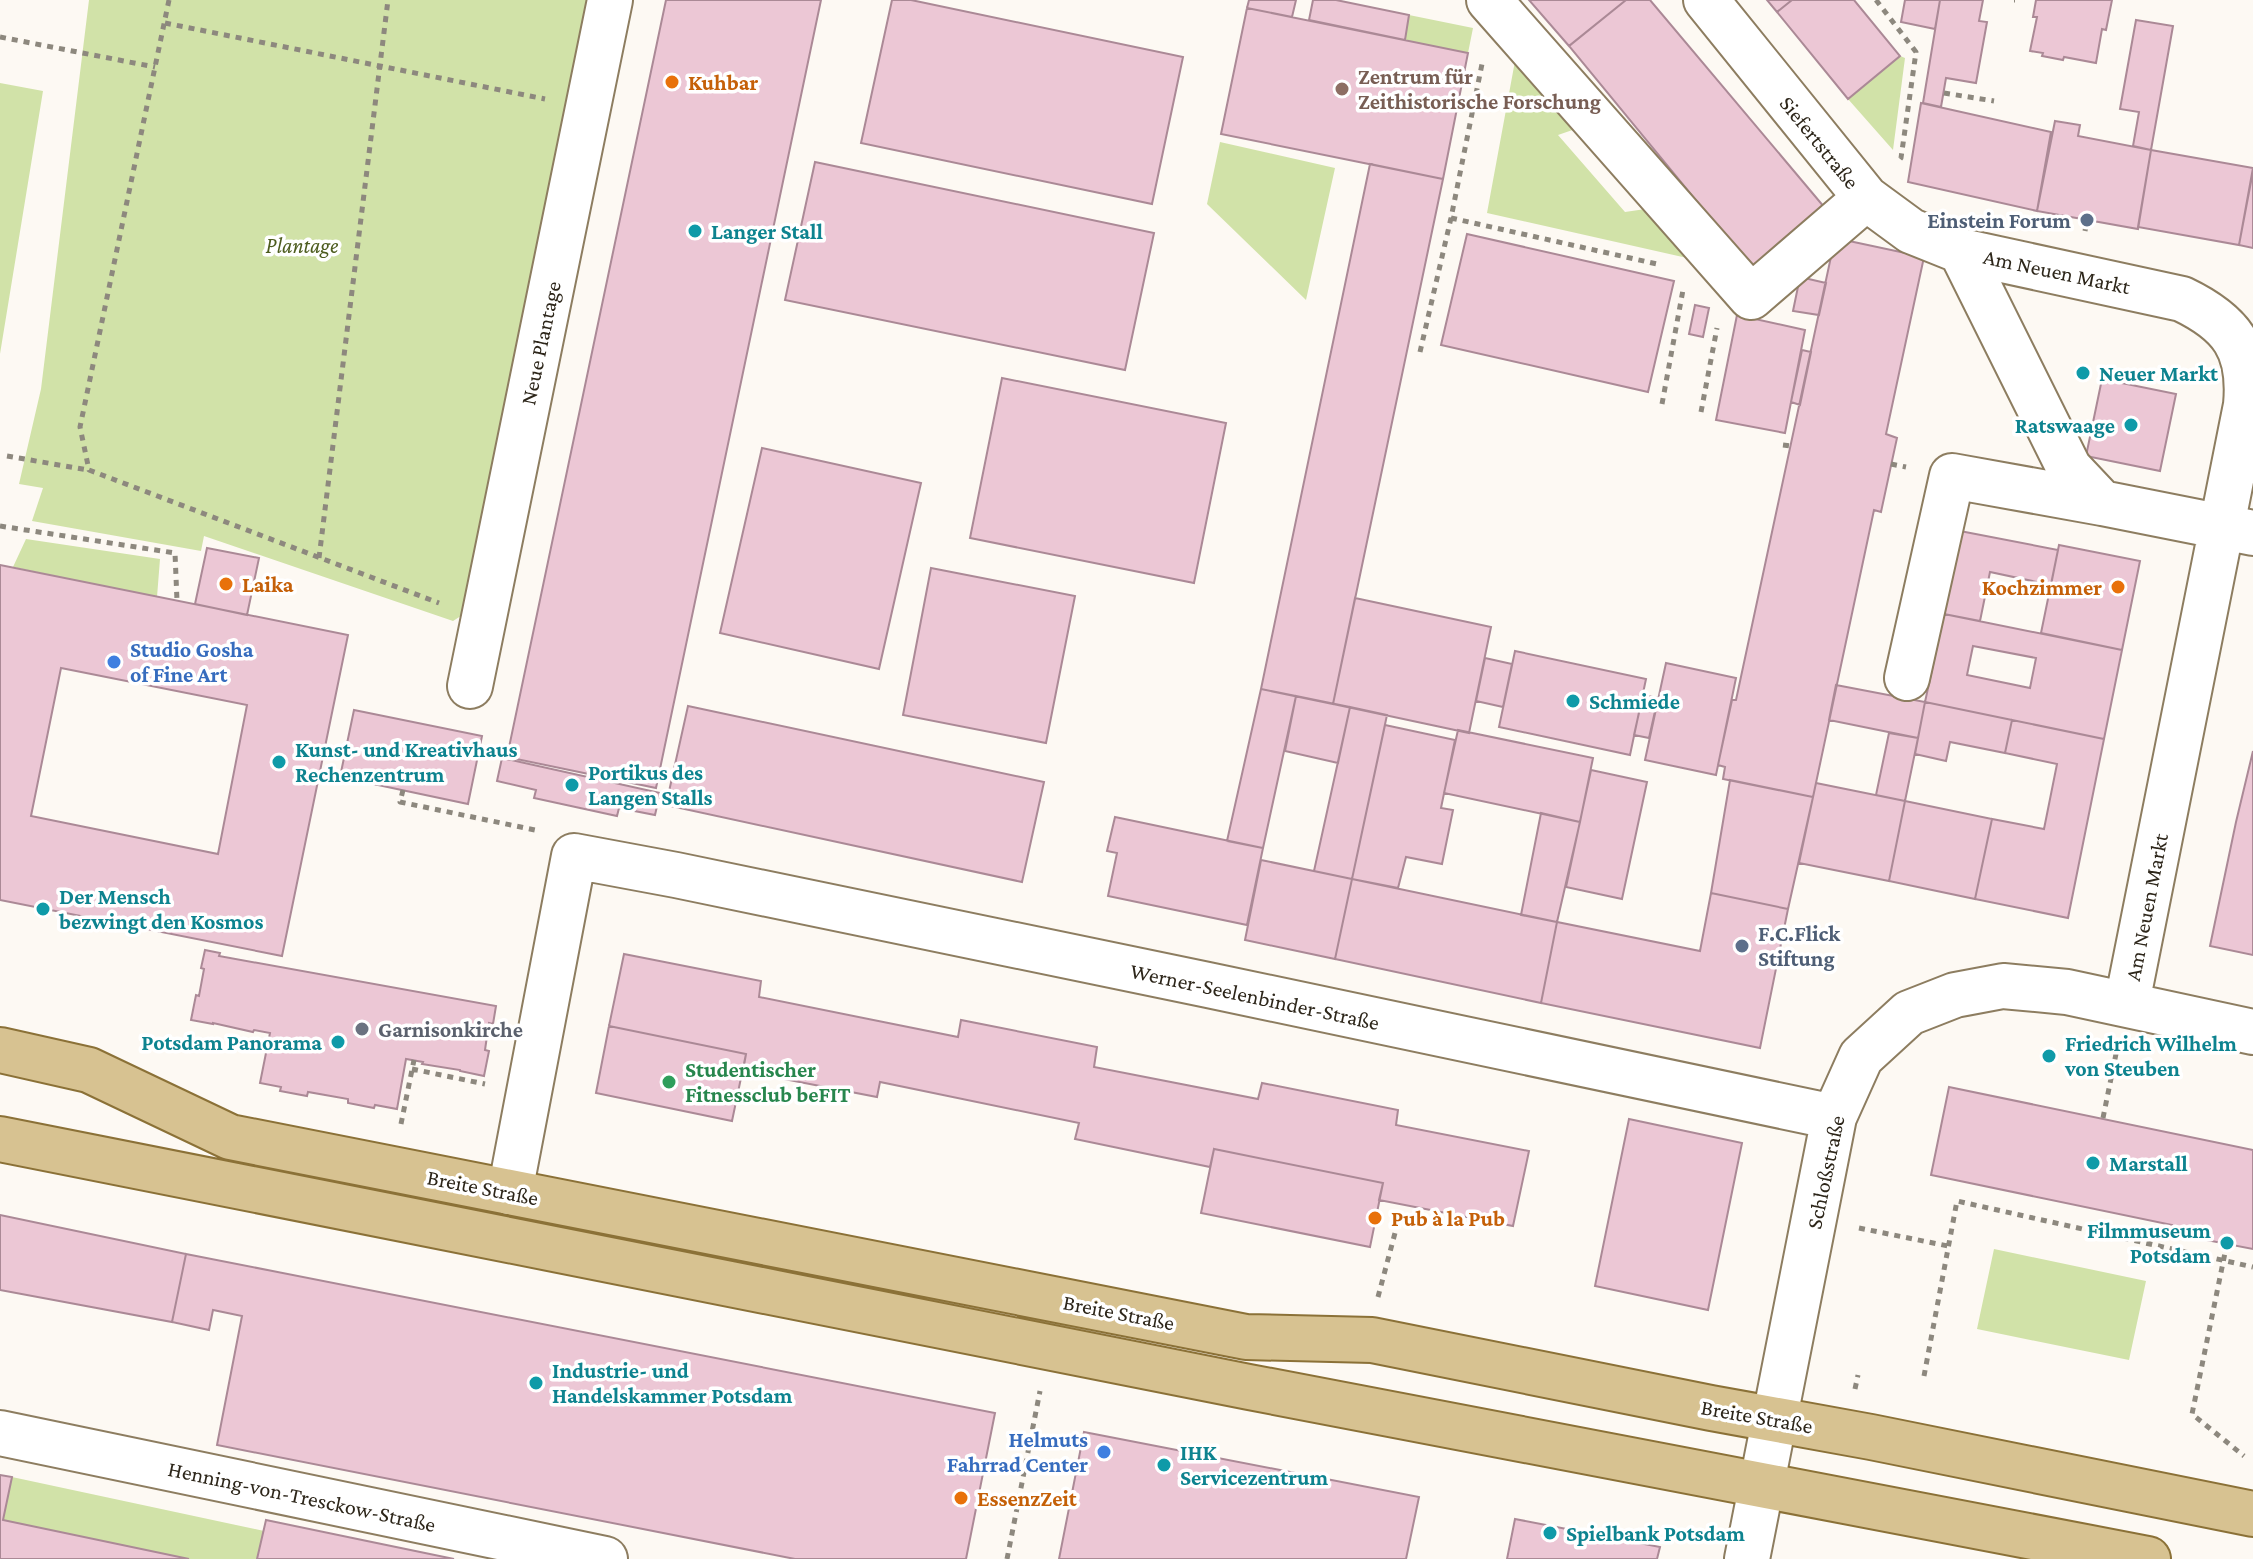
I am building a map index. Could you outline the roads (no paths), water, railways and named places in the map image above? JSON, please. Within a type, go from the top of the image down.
[{"type":"main road","name":"Breite Straße","points":[[0,1050],[89,1070],[230,1137],[1246,1337],[1372,1340],[2253,1514]]},
{"type":"main road","points":[[0,1139],[1249,1387],[2148,1559]]},
{"type":"street","name":"Neue Plantage","points":[[470,686],[610,0]]},
{"type":"street","name":"Siefertstraße","points":[[1706,0],[1866,198],[1911,231],[1961,251]]},
{"type":"street","points":[[1492,2],[1751,297],[1866,198]]},
{"type":"street","name":"Am Neuen Markt","points":[[1961,251],[2069,468],[2102,503]]},
{"type":"street","name":"Am Neuen Markt","points":[[1961,251],[2174,297],[2204,309],[2223,325],[2238,345],[2245,365],[2248,384],[2237,530],[2127,1003]]},
{"type":"street","points":[[1907,678],[1952,476],[2237,530]]},
{"type":"street","name":"Werner-Seelenbinder-Straße","points":[[510,1192],[574,856],[1834,1117]]},
{"type":"street","name":"Schloßstraße","points":[[1747,1559],[1834,1117],[1861,1057],[1909,1013],[1955,995],[2003,986],[2067,992],[2127,1003],[2253,1032]]},
{"type":"street","name":"Henning-von-Tresckow-Straße","points":[[0,1433],[605,1559]]},
{"type":"place","name":"Kuhbar","points":[[672,82]]},
{"type":"place","name":"Zentrum für Zeithistorische Forschung","points":[[1342,89]]},
{"type":"place","name":"Einstein Forum","points":[[2087,220]]},
{"type":"place","name":"Langer Stall","points":[[695,231]]},
{"type":"place","name":"Neuer Markt","points":[[2083,373]]},
{"type":"place","name":"Ratswaage","points":[[2131,425]]},
{"type":"place","name":"Laika","points":[[226,584]]},
{"type":"place","name":"Kochzimmer","points":[[2118,587]]},
{"type":"place","name":"Studio Gosha of Fine Art","points":[[114,662]]},
{"type":"place","name":"Schmiede","points":[[1573,701]]},
{"type":"place","name":"Kunst- und Kreativhaus Rechenzentrum","points":[[279,762]]},
{"type":"place","name":"Portikus des Langen Stalls","points":[[572,785]]},
{"type":"place","name":"Der Mensch bezwingt den Kosmos","points":[[43,909]]},
{"type":"place","name":"F.C.Flick Stiftung","points":[[1742,946]]},
{"type":"place","name":"Garnisonkirche","points":[[362,1029]]},
{"type":"place","name":"Potsdam Panorama","points":[[338,1042]]},
{"type":"place","name":"Friedrich Wilhelm von Steuben","points":[[2049,1056]]},
{"type":"place","name":"Studentischer Fitnessclub beFIT","points":[[669,1082]]},
{"type":"place","name":"Marstall","points":[[2093,1163]]},
{"type":"place","name":"Pub à la Pub","points":[[1375,1218]]},
{"type":"place","name":"Filmmuseum Potsdam","points":[[2227,1243]]},
{"type":"place","name":"Industrie- und Handelskammer Potsdam","points":[[536,1383]]},
{"type":"place","name":"Helmuts Fahrrad Center","points":[[1104,1452]]},
{"type":"place","name":"IHK Servicezentrum","points":[[1164,1465]]},
{"type":"place","name":"EssenzZeit","points":[[961,1498]]},
{"type":"place","name":"Spielbank Potsdam","points":[[1550,1533]]},
{"type":"park label","name":"Plantage","points":[[302,245]]}]
